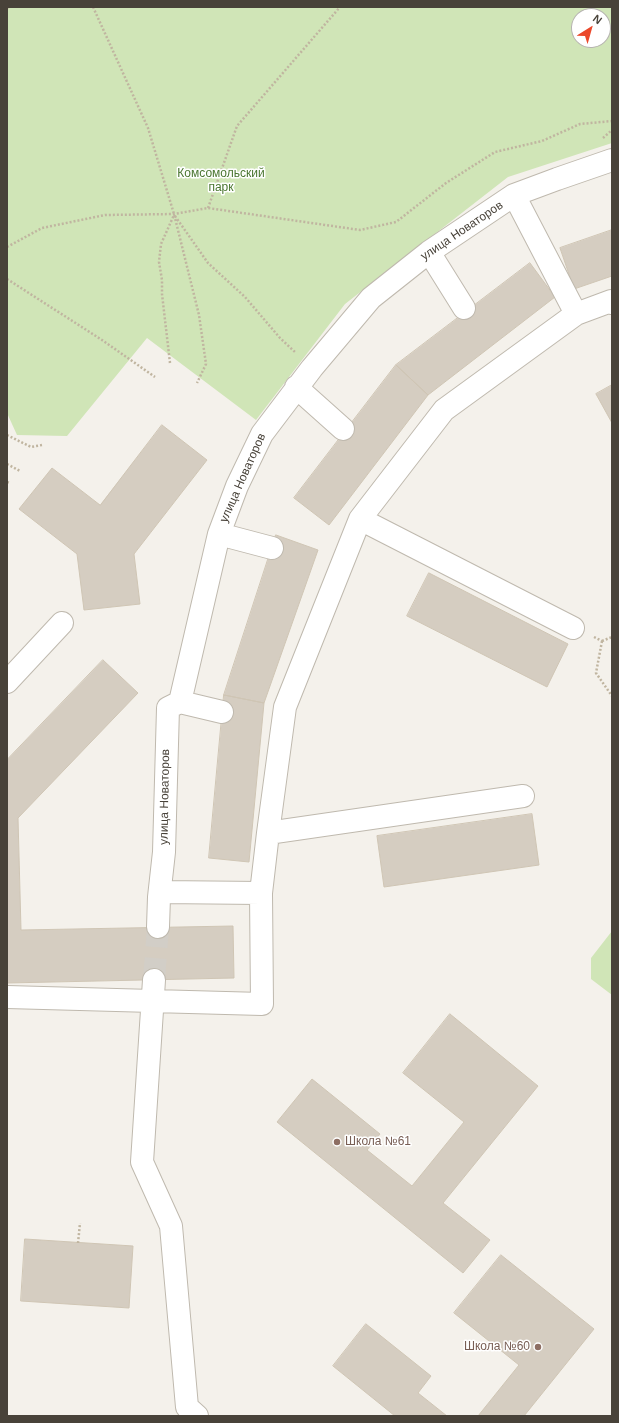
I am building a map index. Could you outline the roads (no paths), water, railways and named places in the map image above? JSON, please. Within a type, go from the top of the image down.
[{"type":"street","name":"улица Новаторов","points":[[160,892],[164,852],[168,708],[180,702],[219,534],[238,486],[262,434],[296,387],[371,298],[429,252],[514,195],[612,160]]},
{"type":"street","points":[[514,195],[576,314]]},
{"type":"street","points":[[429,252],[464,308]]},
{"type":"street","points":[[7,996],[154,1002],[262,1004],[261,893],[285,708],[360,519],[444,410],[576,314],[612,302]]},
{"type":"street","points":[[296,387],[343,429]]},
{"type":"street","points":[[360,519],[573,628]]},
{"type":"street","points":[[219,534],[272,548]]},
{"type":"street","points":[[7,682],[62,623]]},
{"type":"street","points":[[180,702],[222,712]]},
{"type":"street","points":[[268,833],[523,796]]},
{"type":"street","points":[[158,927],[160,892],[261,893]]},
{"type":"street","points":[[154,980],[154,1002],[142,1162],[171,1226],[186,1407],[197,1416]]},
{"type":"tunnel","points":[[154,980],[158,927]]},
{"type":"place","name":"Школа №61","points":[[337,1142]]},
{"type":"place","name":"Школа №60","points":[[538,1347]]},
{"type":"park label","name":"Комсомольский парк","points":[[221,181]]}]
